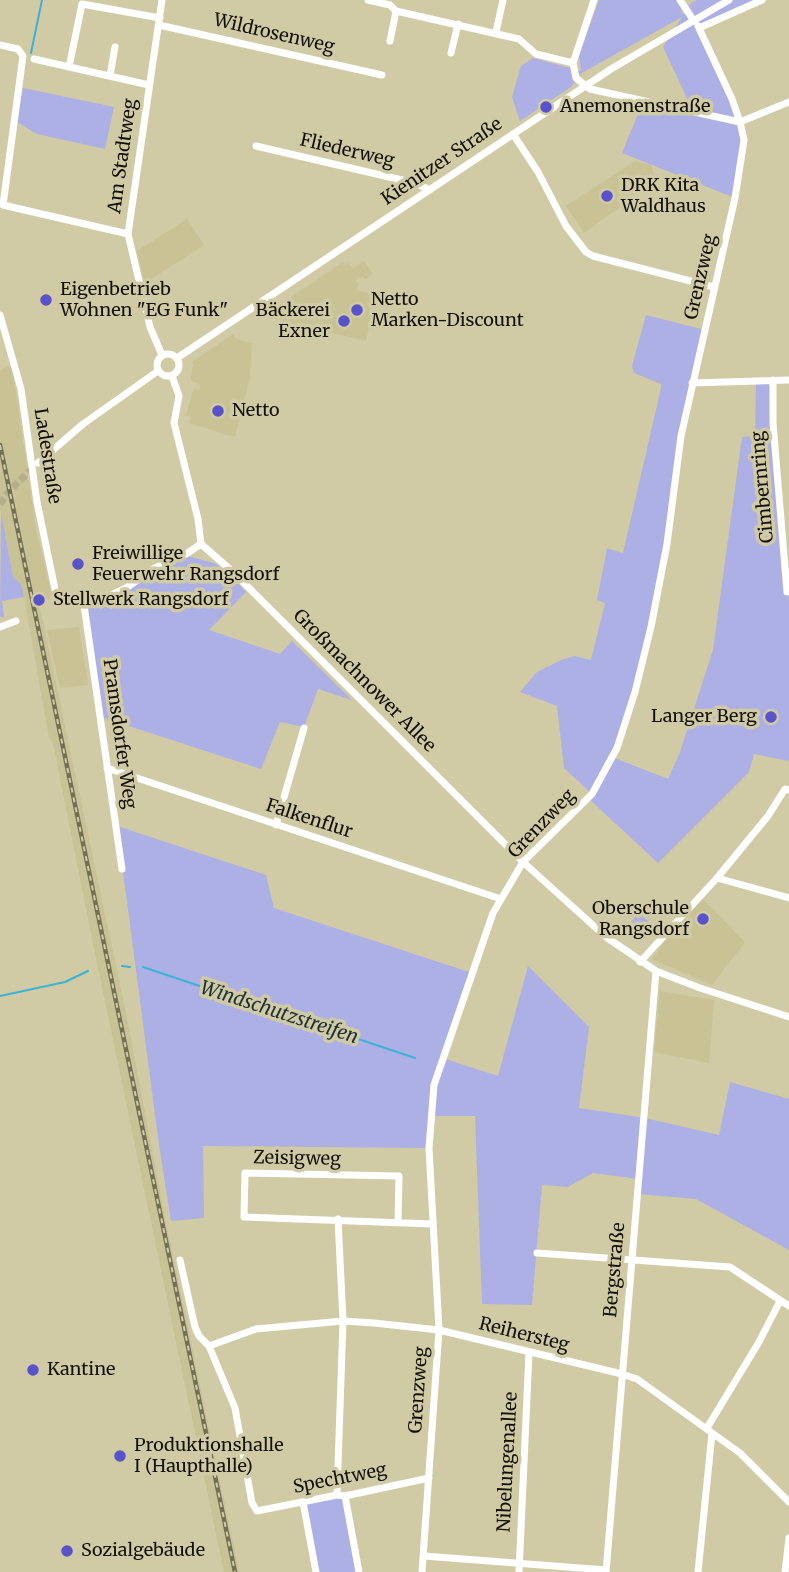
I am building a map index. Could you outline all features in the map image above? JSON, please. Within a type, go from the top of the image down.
[{"type":"street","name":"Am Stadtweg","points":[[162,0],[128,234],[150,327],[162,355]]},
{"type":"street","points":[[368,0],[390,5],[396,11],[519,39],[536,54],[573,63]]},
{"type":"street","points":[[496,32],[503,0]]},
{"type":"street","points":[[594,0],[573,63],[576,78],[585,86],[740,122],[789,102]]},
{"type":"street","name":"Grenzweg","points":[[422,1572],[439,1330],[429,1148],[434,1085],[493,913],[523,863],[588,798],[617,748],[635,692],[651,627],[667,544],[681,436],[741,161],[744,140],[740,122],[697,25],[680,0]]},
{"type":"street","name":"Kienitzer Straße","points":[[697,25],[729,0]]},
{"type":"street","name":"Kienitzer Straße","points":[[177,358],[634,54],[697,25],[762,0]]},
{"type":"street","name":"Wildrosenweg","points":[[82,2],[382,75]]},
{"type":"street","points":[[69,66],[82,2]]},
{"type":"street","points":[[390,41],[396,11]]},
{"type":"street","points":[[451,53],[458,24]]},
{"type":"street","points":[[0,45],[18,49],[23,56],[4,205],[128,234]]},
{"type":"street","points":[[110,76],[115,47]]},
{"type":"street","points":[[34,59],[149,85]]},
{"type":"street","points":[[513,134],[538,172],[566,226],[586,251],[593,256],[714,287]]},
{"type":"street","name":"Fliederweg","points":[[256,146],[415,183],[430,190]]},
{"type":"street","name":"Ladestraße","points":[[0,314],[21,389],[30,455],[56,594],[61,602],[84,605]]},
{"type":"street","points":[[170,354],[177,358],[179,366],[172,376],[163,376],[158,371],[156,363],[162,355],[170,354]]},
{"type":"street","points":[[38,463],[83,424],[158,371]]},
{"type":"street","points":[[84,605],[126,588],[155,568],[201,544],[198,517],[175,429],[174,418],[179,396],[172,376]]},
{"type":"street","name":"Cimbernring","points":[[773,380],[773,423],[787,592]]},
{"type":"street","points":[[692,383],[789,380]]},
{"type":"street","name":"Großmachnower Allee","points":[[201,544],[233,572],[523,863],[606,937],[656,971],[789,1017]]},
{"type":"street","name":"Pramsdorfer Weg","points":[[84,605],[122,869]]},
{"type":"street","points":[[0,625],[13,622]]},
{"type":"street","points":[[276,825],[304,728]]},
{"type":"street","name":"Falkenflur","points":[[107,768],[501,899]]},
{"type":"street","points":[[640,962],[717,878],[768,816],[785,789],[789,790]]},
{"type":"street","points":[[717,878],[789,898]]},
{"type":"street","name":"Bergstraße","points":[[606,1571],[656,971]]},
{"type":"street","name":"Zeisigweg","points":[[398,1222],[399,1176],[245,1173],[244,1217],[432,1224]]},
{"type":"street","points":[[338,1219],[343,1321],[341,1495],[359,1572]]},
{"type":"street","points":[[537,1253],[730,1267],[789,1306]]},
{"type":"street","points":[[180,1260],[195,1327],[199,1336],[209,1346]]},
{"type":"street","points":[[698,1572],[710,1431],[780,1301]]},
{"type":"street","name":"Reihersteg","points":[[209,1346],[256,1329],[343,1321],[439,1330],[622,1374],[637,1379],[740,1453],[788,1499]]},
{"type":"street","name":"Spechtweg","points":[[209,1346],[235,1408],[252,1503],[257,1511],[429,1478]]},
{"type":"street","name":"Nibelungenallee","points":[[519,1572],[529,1353]]},
{"type":"street","points":[[303,1503],[316,1572]]},
{"type":"street","points":[[785,1572],[789,1538]]},
{"type":"street","points":[[424,1556],[606,1571]]},
{"type":"shaded area","points":[[599,0],[679,0],[683,15],[691,3],[697,0],[762,0],[699,28],[732,99],[744,140],[735,198],[622,153],[643,101],[693,111],[663,47],[682,17],[580,74],[571,87],[520,121],[512,97],[521,66],[533,58],[581,71],[579,55]]},
{"type":"shaded area","points":[[23,88],[114,107],[105,149],[37,134],[17,122]]},
{"type":"shaded area","name":"DRK Kita Waldhaus","points":[[635,161],[651,165],[654,173],[647,187],[584,233],[566,206]]},
{"type":"shaded area","points":[[187,219],[204,245],[145,283],[137,251]]},
{"type":"shaded area","points":[[364,261],[373,274],[355,281],[358,283],[357,290],[377,295],[366,341],[293,324],[289,326],[274,316],[278,306],[343,262],[345,265],[349,263],[353,269]]},
{"type":"shaded area","points":[[646,315],[705,330],[692,383],[651,627],[612,757],[668,779],[680,752],[713,650],[742,437],[755,436],[756,381],[773,380],[789,602],[789,761],[754,754],[749,772],[658,863],[588,798],[591,793],[564,768],[557,706],[520,692],[537,672],[561,660],[575,656],[591,660],[605,603],[597,600],[607,548],[623,553],[661,388],[661,384],[634,373],[632,366]]},
{"type":"shaded area","points":[[233,334],[235,338],[252,344],[250,378],[235,437],[189,423],[191,417],[186,415],[194,388],[199,390],[200,385],[191,380],[194,366],[192,362]]},
{"type":"shaded area","points":[[12,366],[36,530],[52,596],[40,608],[126,1013],[165,1218],[239,1572],[224,1572],[53,743],[49,738],[24,597],[21,584],[13,577],[0,507],[0,369]]},
{"type":"shaded area","points":[[1,511],[13,577],[21,584],[24,597],[2,601],[4,617],[0,617]]},
{"type":"shaded area","points":[[187,556],[214,563],[225,570],[246,592],[209,630],[280,654],[292,641],[352,700],[318,689],[304,727],[280,722],[261,769],[101,717],[84,605],[107,597],[141,576]]},
{"type":"shaded area","points":[[79,627],[88,685],[60,688],[47,630]]},
{"type":"shaded area","points":[[117,826],[266,875],[274,908],[472,973],[442,1058],[498,1076],[528,966],[589,1027],[579,1108],[645,1118],[719,1135],[730,1082],[789,1099],[789,1250],[696,1199],[637,1194],[639,1179],[593,1173],[568,1187],[542,1185],[532,1305],[482,1304],[475,1116],[431,1116],[429,1148],[203,1146],[204,1218],[171,1221]]},
{"type":"shaded area","name":"Oberschule Rangsdorf","points":[[700,896],[745,942],[712,985],[652,959]]},
{"type":"shaded area","points":[[639,913],[654,926],[639,943],[624,930]]},
{"type":"shaded area","points":[[660,991],[714,1000],[709,1063],[654,1052]]},
{"type":"shaded area","points":[[345,1496],[359,1572],[316,1572],[303,1502]]},
{"type":"waterway","points":[[31,53],[42,0]]},
{"type":"waterway","name":"Windschutzstreifen","points":[[122,966],[130,967]]},
{"type":"waterway","name":"Windschutzstreifen","points":[[143,967],[415,1058]]},
{"type":"waterway","name":"Windschutzstreifen","points":[[0,996],[65,982],[88,971]]},
{"type":"tunnel","points":[[0,504],[9,491],[35,466]]},
{"type":"railway","points":[[0,445],[235,1572]]},
{"type":"place","name":"Anemonenstraße","points":[[546,107]]},
{"type":"place","name":"DRK Kita Waldhaus","points":[[607,196]]},
{"type":"place","name":"Eigenbetrieb Wohnen \"EG Funk\"","points":[[46,300]]},
{"type":"place","name":"Netto Marken-Discount","points":[[357,310]]},
{"type":"place","name":"Bäckerei Exner","points":[[344,321]]},
{"type":"place","name":"Netto","points":[[218,411]]},
{"type":"place","name":"Freiwillige Feuerwehr Rangsdorf","points":[[78,564]]},
{"type":"place","name":"Stellwerk Rangsdorf","points":[[39,600]]},
{"type":"place","name":"Langer Berg","points":[[771,717]]},
{"type":"place","name":"Oberschule Rangsdorf","points":[[703,919]]},
{"type":"place","name":"Kantine","points":[[33,1370]]},
{"type":"place","name":"Produktionshalle I (Haupthalle)","points":[[120,1456]]},
{"type":"place","name":"Sozialgebäude","points":[[67,1551]]}]
